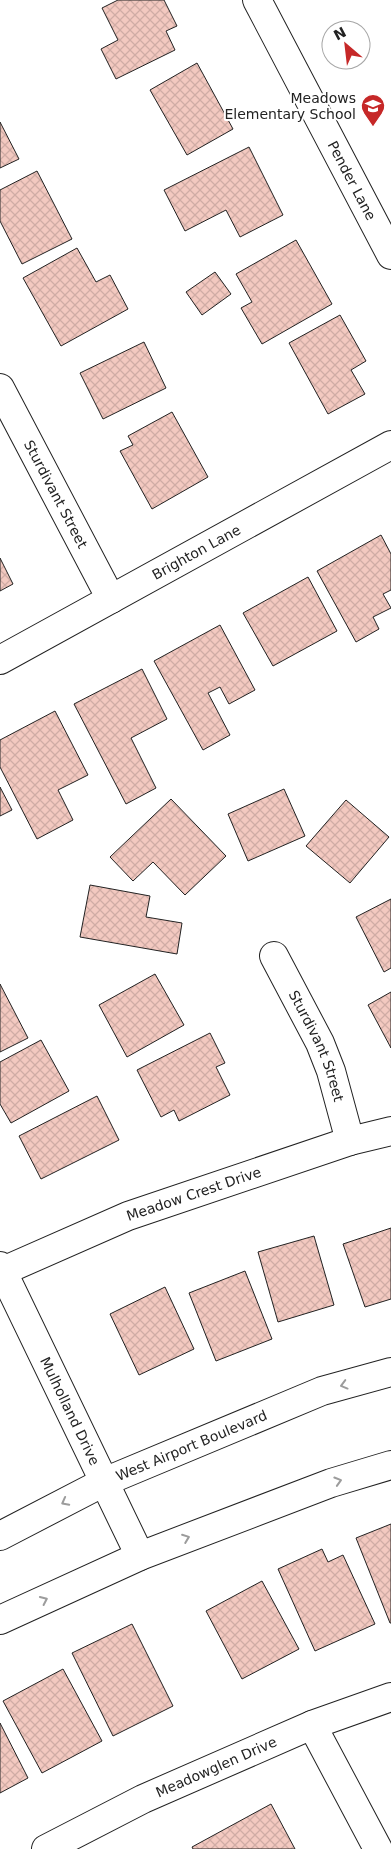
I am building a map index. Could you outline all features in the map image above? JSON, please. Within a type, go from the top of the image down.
[{"type":"street","name":"Pender Lane","points":[[256,0],[391,255]]},
{"type":"street","name":"Sturdivant Street","points":[[0,388],[111,599]]},
{"type":"street","name":"Brighton Lane","points":[[0,660],[391,445]]},
{"type":"street","name":"Sturdivant Street","points":[[274,956],[320,1043],[331,1071],[350,1141]]},
{"type":"street","name":"Meadow Crest Drive","points":[[1,1268],[128,1216],[350,1141],[391,1131]]},
{"type":"street","name":"Mulholland Drive","points":[[1,1268],[140,1556]]},
{"type":"street","name":"West Airport Boulevard","points":[[0,1536],[104,1482],[322,1391],[391,1372]]},
{"type":"street","points":[[0,1620],[140,1556],[330,1483],[391,1465]]},
{"type":"street","name":"Meadowglen Drive","points":[[46,1849],[144,1799],[312,1725],[391,1697]]},
{"type":"street","points":[[312,1725],[378,1849]]},
{"type":"building","points":[[118,0],[164,0],[177,26],[166,31],[175,50],[116,79],[101,49],[118,40],[102,8]]},
{"type":"building","points":[[197,63],[233,129],[187,155],[150,90]]},
{"type":"building","points":[[0,122],[19,159],[0,168]]},
{"type":"building","points":[[249,147],[283,215],[240,237],[226,210],[185,231],[164,190]]},
{"type":"building","points":[[37,171],[72,239],[22,264],[0,221],[0,190]]},
{"type":"building","points":[[296,240],[332,304],[262,344],[241,308],[252,302],[236,274]]},
{"type":"building","points":[[77,248],[96,282],[110,275],[128,309],[61,346],[23,278]]},
{"type":"building","points":[[215,272],[231,294],[202,315],[186,292]]},
{"type":"building","points":[[340,315],[366,361],[351,370],[365,394],[328,414],[289,343]]},
{"type":"building","points":[[144,342],[166,388],[103,419],[80,373]]},
{"type":"building","points":[[172,412],[208,477],[152,509],[120,451],[133,445],[128,436]]},
{"type":"building","points":[[381,535],[391,554],[391,590],[383,594],[391,608],[373,617],[379,629],[356,642],[317,571]]},
{"type":"building","points":[[0,558],[13,584],[0,591]]},
{"type":"building","points":[[308,577],[337,631],[273,666],[243,613]]},
{"type":"building","points":[[220,625],[255,690],[229,704],[220,687],[208,693],[230,735],[203,750],[154,661]]},
{"type":"building","points":[[142,669],[167,719],[131,738],[156,788],[126,804],[74,704]]},
{"type":"building","points":[[55,711],[88,775],[58,790],[73,820],[37,839],[0,767],[0,740]]},
{"type":"building","points":[[0,787],[12,810],[0,816]]},
{"type":"building","points":[[284,789],[305,836],[248,861],[228,814]]},
{"type":"building","points":[[171,799],[226,856],[185,895],[153,862],[133,881],[110,857]]},
{"type":"building","points":[[346,800],[389,837],[350,883],[306,846]]},
{"type":"building","points":[[90,885],[150,896],[146,917],[182,923],[177,954],[80,937]]},
{"type":"building","points":[[391,899],[391,968],[384,972],[356,917]]},
{"type":"building","points":[[155,974],[184,1025],[127,1057],[99,1005]]},
{"type":"building","points":[[0,984],[28,1038],[0,1052]]},
{"type":"building","points":[[391,992],[391,1048],[368,1005]]},
{"type":"building","points":[[210,1033],[225,1063],[216,1067],[230,1095],[179,1121],[174,1110],[161,1117],[137,1070]]},
{"type":"building","points":[[41,1040],[69,1091],[11,1123],[0,1104],[0,1062]]},
{"type":"building","points":[[97,1096],[119,1140],[41,1179],[19,1136]]},
{"type":"building","points":[[391,1228],[391,1299],[365,1307],[343,1244]]},
{"type":"building","points":[[314,1236],[334,1305],[278,1322],[258,1252]]},
{"type":"building","points":[[245,1271],[272,1339],[216,1361],[189,1293]]},
{"type":"building","points":[[165,1287],[194,1349],[139,1375],[110,1314]]},
{"type":"building","points":[[391,1524],[391,1623],[390,1623],[356,1538]]},
{"type":"building","points":[[322,1549],[328,1562],[343,1555],[375,1624],[315,1651],[278,1569]]},
{"type":"building","points":[[262,1581],[299,1649],[242,1679],[206,1611]]},
{"type":"building","points":[[132,1624],[173,1706],[113,1736],[72,1653]]},
{"type":"building","points":[[63,1669],[102,1741],[42,1773],[3,1701]]},
{"type":"building","points":[[0,1723],[28,1778],[0,1793]]},
{"type":"building","points":[[271,1804],[295,1849],[193,1849],[192,1847]]},
{"type":"place","name":"Meadows Elementary School","points":[[373,127]]}]
